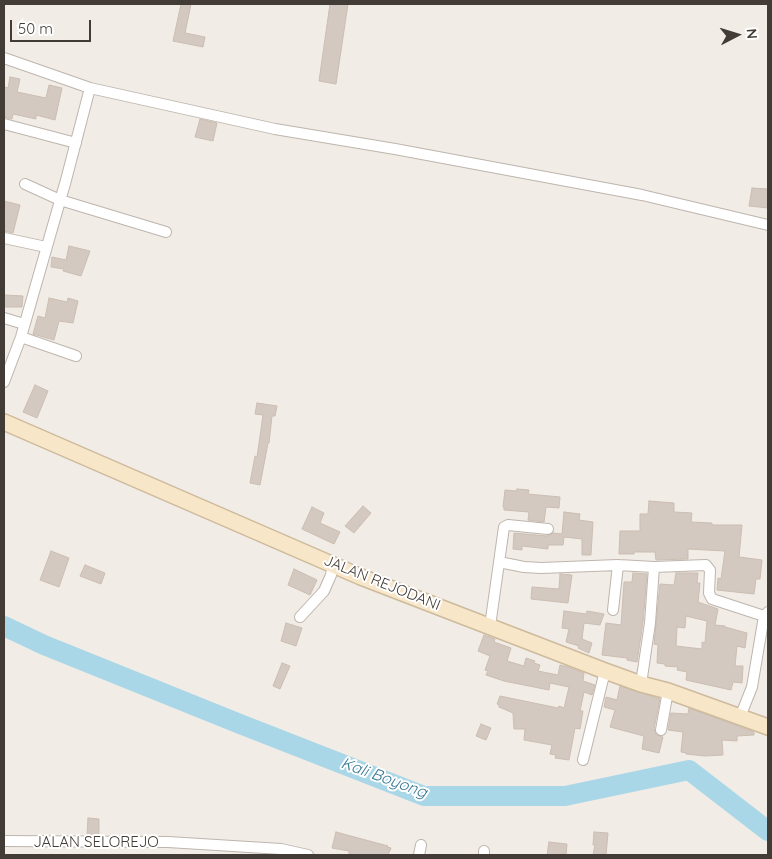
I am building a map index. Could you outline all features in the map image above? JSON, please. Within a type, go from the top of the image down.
[{"type":"main road","name":"JALAN REJODANI","points":[[4,422],[361,577],[605,671],[668,691],[768,727]]},
{"type":"street","points":[[4,58],[90,88],[275,129],[642,195],[768,225]]},
{"type":"street","points":[[4,382],[21,337],[90,88]]},
{"type":"street","points":[[4,124],[76,143]]},
{"type":"street","points":[[25,184],[60,200],[166,232]]},
{"type":"street","points":[[4,238],[46,247]]},
{"type":"street","points":[[4,318],[24,324]]},
{"type":"street","points":[[21,337],[76,356]]},
{"type":"street","points":[[490,626],[504,527],[506,525],[548,529]]},
{"type":"street","points":[[499,562],[541,568],[618,565],[654,567],[706,565],[710,570],[709,593],[712,599],[766,613],[752,687],[740,717]]},
{"type":"street","points":[[613,610],[618,565]]},
{"type":"street","points":[[300,617],[321,596],[331,575],[338,567]]},
{"type":"street","points":[[641,684],[650,623],[654,567]]},
{"type":"street","points":[[583,760],[605,671]]},
{"type":"street","points":[[661,730],[668,691]]},
{"type":"street","name":"JALAN SELOREJO","points":[[4,841],[168,842],[281,849],[308,855]]},
{"type":"building","points":[[181,4],[191,4],[185,33],[205,37],[203,47],[173,41]]},
{"type":"building","points":[[330,4],[348,4],[336,84],[319,81]]},
{"type":"building","points":[[10,77],[20,79],[17,92],[46,98],[49,85],[62,88],[55,120],[36,115],[36,119],[13,114],[12,119],[4,117],[4,87],[8,88]]},
{"type":"building","points":[[200,119],[217,123],[213,141],[195,137]]},
{"type":"building","points":[[752,188],[768,189],[768,208],[749,206]]},
{"type":"building","points":[[4,201],[20,205],[13,233],[4,231]]},
{"type":"building","points":[[69,246],[90,251],[81,276],[63,271],[64,269],[51,267],[52,257],[66,260]]},
{"type":"building","points":[[4,295],[23,296],[22,307],[4,307]]},
{"type":"building","points":[[49,298],[67,302],[68,298],[78,301],[73,323],[59,321],[54,340],[33,334],[38,316],[45,318]]},
{"type":"building","points":[[35,385],[48,391],[37,418],[23,412]]},
{"type":"building","points":[[257,403],[277,406],[275,416],[272,416],[269,443],[260,485],[250,483],[255,456],[257,457],[263,415],[255,414]]},
{"type":"building","points":[[517,489],[529,490],[528,494],[560,497],[559,508],[546,507],[544,522],[528,520],[529,512],[504,510],[505,490],[517,491]]},
{"type":"building","points":[[649,501],[674,503],[674,512],[692,513],[691,522],[712,523],[712,525],[742,525],[739,557],[762,560],[760,579],[756,579],[754,594],[717,590],[718,578],[721,579],[725,551],[688,549],[688,559],[656,560],[655,552],[619,554],[620,531],[640,531],[640,514],[648,514]]},
{"type":"building","points":[[363,506],[371,513],[354,533],[345,526]]},
{"type":"building","points":[[312,507],[324,513],[320,523],[340,532],[334,544],[302,529]]},
{"type":"building","points":[[564,512],[580,514],[579,520],[593,522],[591,555],[582,555],[582,539],[564,537],[563,545],[548,545],[548,549],[522,546],[522,550],[513,549],[514,533],[547,536],[553,533],[562,534]]},
{"type":"building","points":[[51,551],[69,558],[59,587],[40,580]]},
{"type":"building","points":[[85,565],[105,573],[101,584],[80,576]]},
{"type":"building","points":[[294,569],[317,580],[310,595],[288,585]]},
{"type":"building","points":[[633,573],[647,574],[637,662],[627,660],[627,658],[602,655],[606,623],[621,625],[624,582],[632,582]]},
{"type":"building","points":[[676,573],[698,573],[697,583],[700,583],[698,602],[718,609],[715,625],[747,633],[745,648],[737,646],[735,666],[743,666],[742,683],[733,682],[731,690],[686,680],[687,672],[677,670],[678,667],[657,663],[658,645],[654,644],[660,584],[674,585]],"holes":[[[686,616],[707,621],[705,643],[702,642],[702,649],[676,646],[677,627],[685,628]]]},
{"type":"building","points":[[560,574],[572,575],[568,603],[531,599],[532,587],[559,589]]},
{"type":"building","points":[[564,611],[586,614],[587,611],[604,614],[600,625],[584,623],[582,639],[592,643],[589,653],[578,648],[579,646],[566,642],[569,629],[562,628]]},
{"type":"building","points":[[286,623],[302,628],[296,646],[281,641]]},
{"type":"building","points":[[484,635],[495,639],[494,642],[511,648],[507,661],[524,666],[526,658],[540,665],[538,671],[558,675],[560,665],[568,667],[584,673],[583,681],[595,685],[592,695],[584,692],[580,711],[583,711],[580,729],[575,728],[569,760],[555,758],[556,755],[550,754],[552,745],[524,740],[525,729],[514,729],[513,713],[499,707],[497,704],[500,696],[564,708],[569,687],[550,683],[549,690],[504,681],[486,675],[488,671],[485,670],[490,656],[478,651]]},
{"type":"building","points":[[282,663],[290,666],[280,689],[273,686]]},
{"type":"building","points":[[620,686],[660,699],[654,729],[656,735],[663,737],[659,753],[642,749],[644,736],[610,727],[615,710],[604,707],[606,697],[617,700]]},
{"type":"building","points":[[689,708],[754,732],[754,735],[737,736],[737,741],[722,740],[723,755],[705,756],[681,752],[683,732],[668,730],[671,713],[688,714]]},
{"type":"building","points":[[481,724],[491,728],[486,740],[476,736]]},
{"type":"building","points":[[88,818],[99,819],[99,835],[87,835]]},
{"type":"building","points":[[336,832],[391,848],[388,855],[349,855],[349,851],[332,848]]},
{"type":"building","points":[[594,832],[608,833],[606,855],[593,855],[595,845],[593,845]]},
{"type":"building","points":[[549,842],[567,844],[566,855],[547,855]]},
{"type":"waterway","name":"Kali Boyong","points":[[4,626],[44,645],[424,796],[565,796],[689,770],[768,831]]}]
